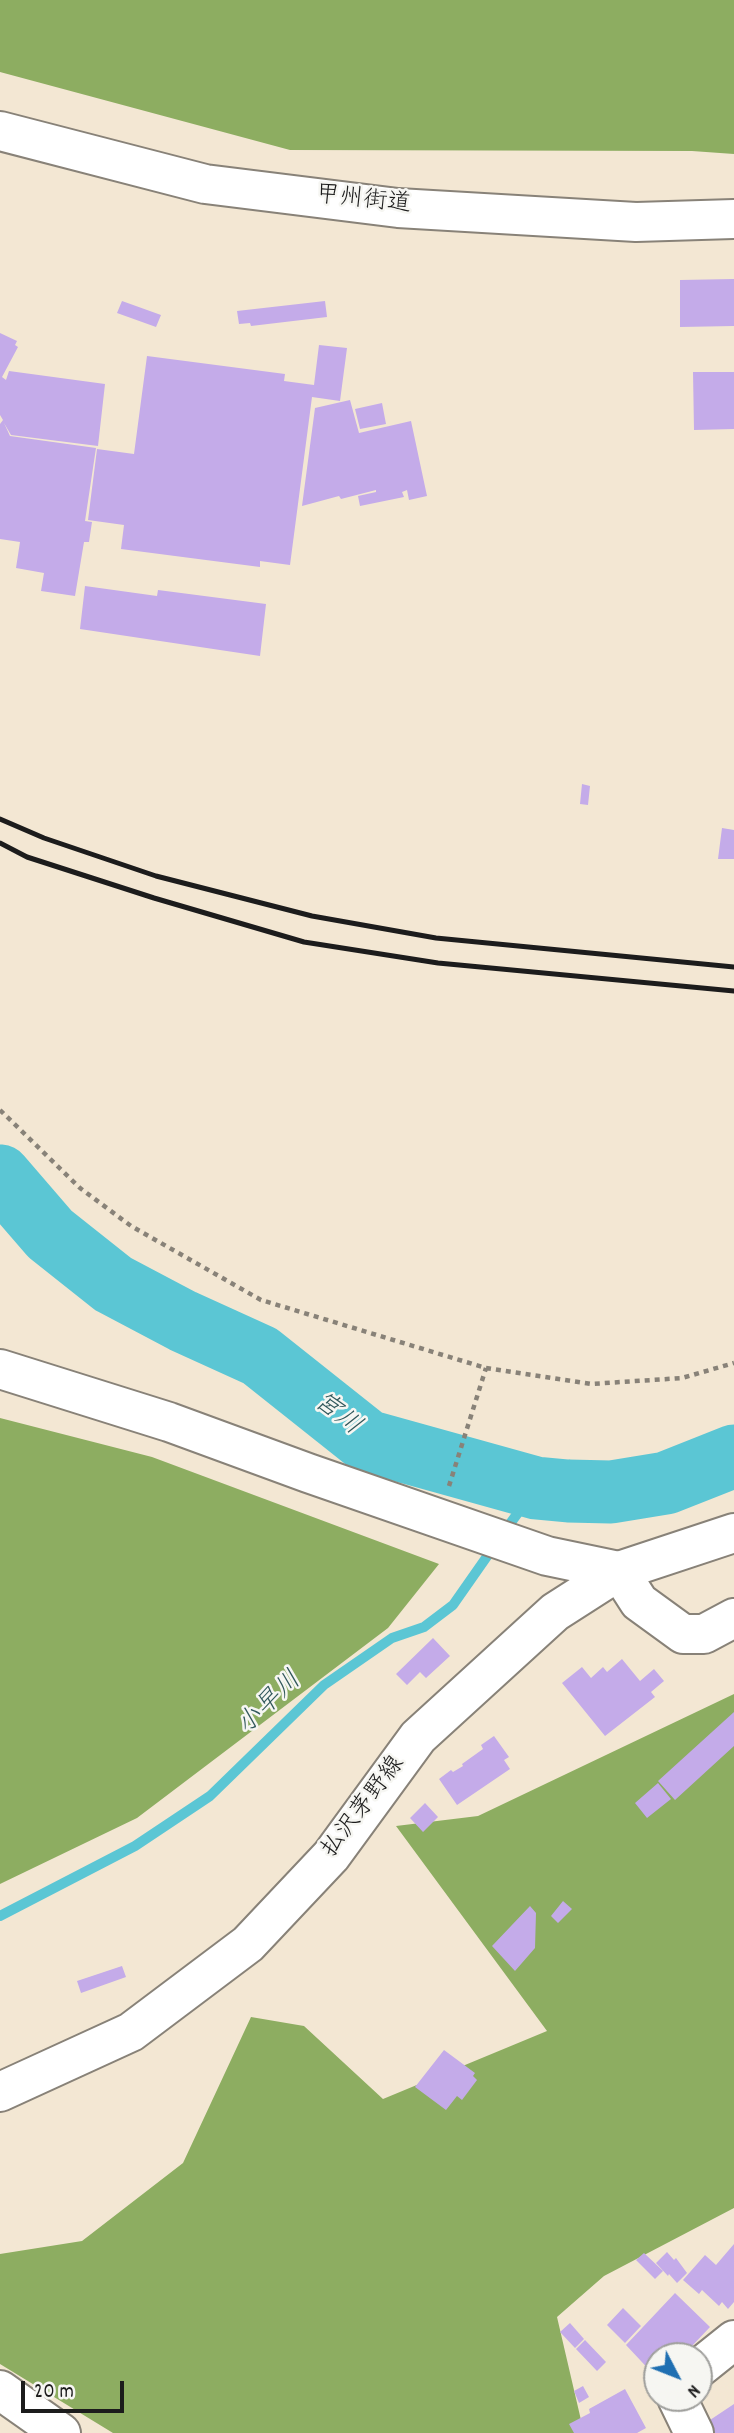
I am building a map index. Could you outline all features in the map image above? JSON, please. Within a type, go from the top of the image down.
[{"type":"main road","name":"甲州街道","points":[[0,131],[205,184],[398,208],[636,222],[734,219]]},
{"type":"main road","points":[[0,1369],[169,1422],[440,1513],[547,1556],[619,1571],[639,1602],[683,1634],[704,1634],[734,1618]]},
{"type":"main road","name":"払沢茅野線","points":[[0,2092],[131,2032],[248,1944],[331,1856],[418,1737],[555,1612],[619,1571],[734,1533]]},
{"type":"main road","points":[[713,2357],[734,2340]]},
{"type":"main road","points":[[0,2390],[61,2433]]},
{"type":"main road","points":[[684,2412],[694,2433]]},
{"type":"path","points":[[0,1110],[80,1188],[131,1226],[261,1300],[486,1368],[591,1384],[682,1378],[734,1363]]},
{"type":"path","points":[[440,1513],[486,1368]]},
{"type":"green space","points":[[0,0],[734,0],[734,154],[692,151],[290,150],[0,72]]},
{"type":"green space","points":[[0,1418],[152,1457],[439,1564],[388,1628],[137,1818],[0,1884]]},
{"type":"green space","points":[[734,1694],[734,2208],[604,2276],[557,2317],[584,2433],[113,2433],[0,2364],[0,2254],[82,2241],[183,2163],[251,2017],[304,2026],[383,2099],[547,2031],[396,1826],[478,1816]]},
{"type":"building","points":[[734,279],[734,326],[680,327],[680,280]]},
{"type":"building","points":[[122,301],[161,315],[156,327],[117,313]]},
{"type":"building","points":[[325,301],[327,317],[251,326],[250,323],[239,324],[237,311]]},
{"type":"building","points":[[0,333],[17,341],[15,345],[18,347],[2,377],[6,380],[9,371],[105,384],[98,446],[11,435],[4,423],[10,436],[96,448],[85,521],[92,522],[89,542],[84,542],[75,596],[41,591],[44,573],[16,568],[20,542],[0,539],[0,424],[3,420],[0,415]]},
{"type":"building","points":[[319,345],[347,348],[340,401],[312,397],[290,565],[260,561],[260,567],[121,549],[124,525],[88,520],[97,449],[134,454],[147,356],[285,374],[284,381],[314,385]]},
{"type":"building","points":[[693,372],[734,372],[734,429],[694,430]]},
{"type":"building","points":[[350,400],[359,433],[411,421],[427,496],[409,500],[407,490],[402,492],[404,497],[360,506],[358,496],[376,490],[302,506],[315,408]]},
{"type":"building","points":[[382,403],[386,424],[360,429],[355,409]]},
{"type":"building","points":[[85,586],[157,596],[158,590],[266,604],[260,656],[80,629]]},
{"type":"building","points":[[582,784],[590,786],[588,805],[580,804]]},
{"type":"building","points":[[722,828],[734,830],[734,859],[718,859]]},
{"type":"building","points":[[433,1638],[450,1656],[426,1678],[420,1672],[407,1685],[396,1674]]},
{"type":"building","points":[[622,1659],[640,1681],[654,1669],[664,1681],[651,1692],[655,1697],[605,1736],[562,1683],[582,1667],[591,1678],[603,1667],[607,1672]]},
{"type":"building","points":[[734,1712],[734,1746],[675,1800],[658,1781]]},
{"type":"building","points":[[494,1736],[509,1757],[504,1760],[510,1769],[457,1805],[439,1779],[451,1770],[453,1772],[463,1766],[462,1764],[483,1749],[481,1745]]},
{"type":"building","points":[[658,1783],[671,1799],[647,1818],[635,1803]]},
{"type":"building","points":[[425,1803],[438,1817],[423,1832],[410,1818]]},
{"type":"building","points":[[563,1901],[572,1909],[558,1923],[551,1916]]},
{"type":"building","points":[[530,1906],[536,1913],[535,1948],[515,1971],[492,1946]]},
{"type":"building","points":[[122,1966],[126,1977],[81,1993],[77,1981]]},
{"type":"building","points":[[444,2050],[475,2073],[473,2076],[477,2080],[462,2100],[457,2096],[446,2110],[415,2087]]},
{"type":"building","points":[[734,2244],[734,2302],[728,2309],[722,2302],[719,2306],[702,2290],[699,2294],[683,2280],[705,2255],[716,2265]]},
{"type":"building","points":[[667,2252],[674,2260],[676,2258],[687,2273],[677,2283],[656,2263]]},
{"type":"building","points":[[644,2253],[663,2271],[655,2279],[636,2260]]},
{"type":"building","points":[[675,2293],[710,2327],[696,2342],[643,2342],[643,2363],[626,2345]]},
{"type":"building","points":[[623,2308],[641,2326],[625,2343],[607,2325]]},
{"type":"building","points":[[570,2323],[584,2339],[575,2348],[560,2332]]},
{"type":"building","points":[[585,2340],[606,2362],[597,2371],[576,2349]]},
{"type":"building","points":[[583,2386],[589,2397],[579,2403],[574,2391]]},
{"type":"building","points":[[625,2389],[646,2428],[637,2433],[574,2433],[569,2424],[590,2413],[589,2409]]},
{"type":"building","points":[[734,2404],[734,2433],[709,2433],[704,2424]]},
{"type":"waterway","name":"宮川","points":[[0,1176],[50,1234],[113,1284],[183,1321],[260,1356],[367,1441],[536,1488],[568,1491],[611,1492],[666,1483],[734,1456]]},
{"type":"waterway","name":"小早川","points":[[504,1532],[536,1488]]},
{"type":"waterway","name":"小早川","points":[[0,1916],[135,1846],[210,1796],[324,1685],[392,1638],[424,1627],[453,1605],[495,1545]]},
{"type":"railway","points":[[0,819],[44,838],[156,876],[312,916],[436,938],[734,967]]},
{"type":"railway","points":[[0,843],[27,857],[304,942],[438,963],[734,991]]}]
